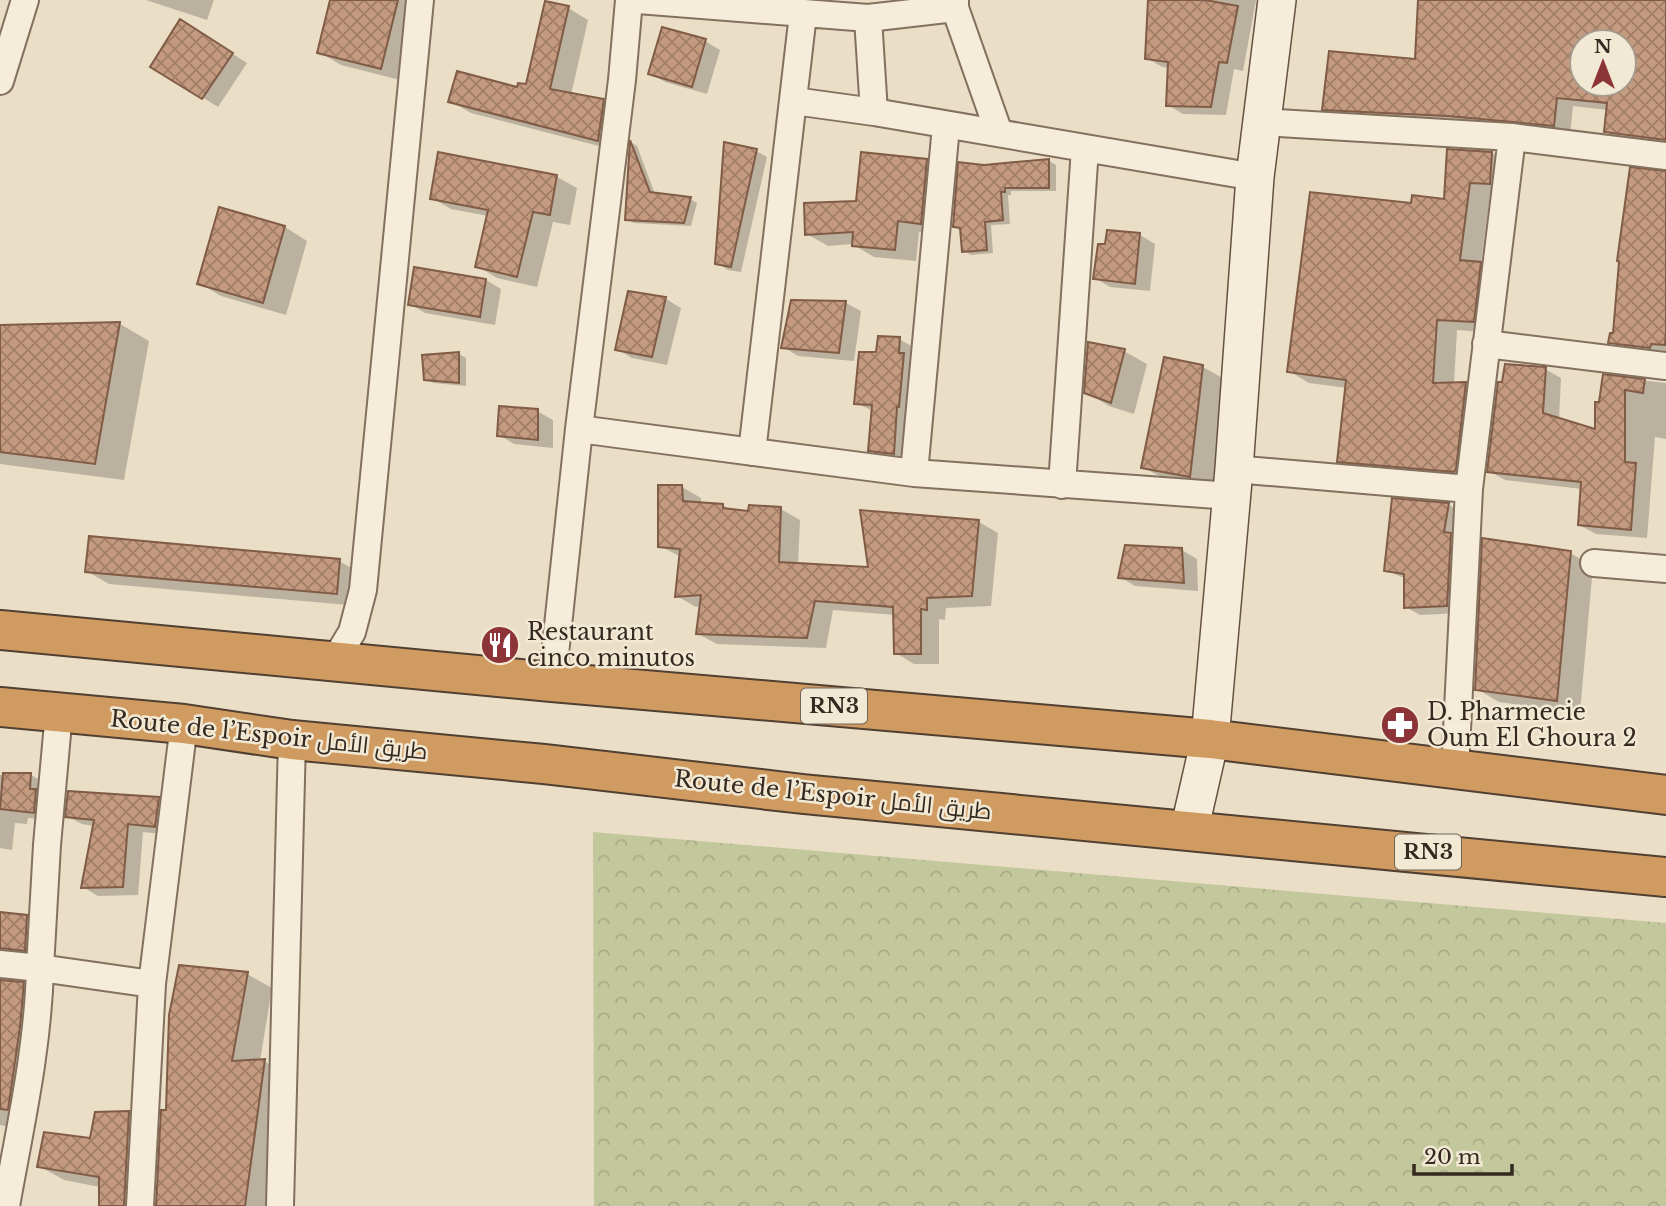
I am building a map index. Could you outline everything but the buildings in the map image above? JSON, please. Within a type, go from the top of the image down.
[{"type":"highway","name":"RN3","points":[[0,630],[552,682],[1210,738],[1666,795]]},
{"type":"highway","name":"Route de l’Espoir طريق الأمل","points":[[0,707],[184,724],[292,740],[544,764],[803,794],[1666,877]]},
{"type":"street","points":[[0,80],[25,0]]},
{"type":"street","points":[[335,660],[352,632],[363,590],[420,0]]},
{"type":"street","points":[[552,682],[629,0]]},
{"type":"street","points":[[638,0],[868,18],[955,4],[999,133]]},
{"type":"street","points":[[1189,831],[1210,738],[1255,177],[1277,0]]},
{"type":"street","points":[[752,452],[803,14]]},
{"type":"street","points":[[868,18],[874,112]]},
{"type":"street","points":[[794,101],[874,112],[1255,177]]},
{"type":"street","points":[[1262,122],[1512,137],[1666,156]]},
{"type":"street","points":[[914,473],[946,126]]},
{"type":"street","points":[[1455,770],[1469,489],[1512,137]]},
{"type":"street","points":[[1062,485],[1085,148]]},
{"type":"street","points":[[1486,344],[1666,366]]},
{"type":"street","points":[[579,429],[914,473],[1062,485],[1232,482],[1469,489]]},
{"type":"street","points":[[1594,563],[1666,569]]},
{"type":"street","points":[[6,1206],[9,1138],[34,1051],[39,1008],[47,845],[59,712]]},
{"type":"street","points":[[140,1206],[152,984],[184,724]]},
{"type":"street","points":[[280,1206],[292,740]]},
{"type":"street","points":[[0,964],[152,984]]},
{"type":"green space","points":[[593,832],[1666,923],[1666,1206],[594,1206]]},
{"type":"place","name":"Restaurant cinco minutos","points":[[500,645]]},
{"type":"place","name":"D. Pharmecie Oum El Ghoura 2","points":[[1400,725]]}]
